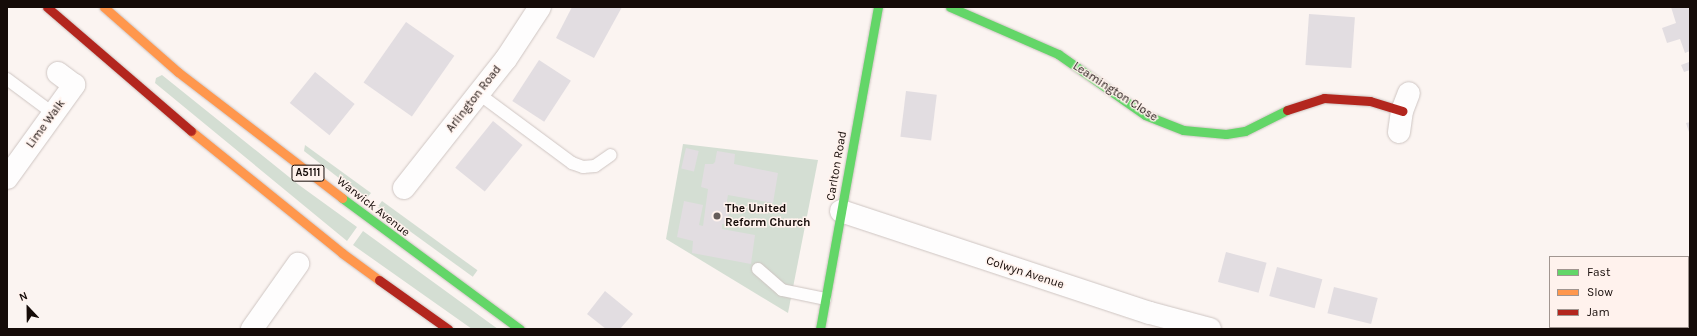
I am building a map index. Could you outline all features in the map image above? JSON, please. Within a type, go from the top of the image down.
[{"type":"main road","points":[[47,7],[213,150],[342,254],[448,329]]},
{"type":"main road","name":"Warwick Avenue","points":[[104,7],[178,72],[366,217],[520,329]]},
{"type":"main road","name":"Carlton Road","points":[[820,329],[878,7]]},
{"type":"main road","name":"Leamington Close","points":[[950,7],[1058,54],[1144,115],[1183,130],[1226,134],[1245,131],[1257,127],[1282,111],[1324,98],[1405,102]]},
{"type":"street","name":"Arlington Road","points":[[404,188],[506,59],[540,7]]},
{"type":"street","name":"Lime Walk","points":[[7,178],[74,85],[58,73]]},
{"type":"street","name":"Leamington Close","points":[[1399,132],[1405,102]]},
{"type":"street","name":"Colwyn Avenue","points":[[841,211],[1143,311],[1210,329]]},
{"type":"street","points":[[252,329],[298,264]]},
{"type":"lane","points":[[7,79],[54,114]]},
{"type":"lane","points":[[479,94],[572,163],[582,167],[595,166],[611,155]]},
{"type":"lane","points":[[758,269],[782,290],[825,299]]},
{"type":"shaded area","points":[[162,75],[299,185],[357,227],[347,241],[155,83],[156,78]]},
{"type":"shaded area","points":[[683,144],[818,160],[788,313],[666,239]]},
{"type":"shaded area","points":[[305,145],[371,193],[366,199],[304,151]]},
{"type":"shaded area","points":[[382,201],[477,270],[473,277],[377,207]]},
{"type":"shaded area","points":[[363,231],[498,329],[472,329],[353,245]]},
{"type":"building","points":[[572,7],[622,7],[594,58],[556,38]]},
{"type":"building","points":[[1671,7],[1690,7],[1690,51],[1685,53],[1680,39],[1667,43],[1662,28],[1676,23]]},
{"type":"building","points":[[1309,14],[1355,17],[1351,68],[1305,65]]},
{"type":"building","points":[[406,22],[454,56],[412,116],[364,83]]},
{"type":"building","points":[[1690,58],[1690,70],[1684,72],[1681,65],[1689,62]]},
{"type":"building","points":[[539,60],[571,81],[544,122],[512,101]]},
{"type":"building","points":[[315,72],[355,104],[329,135],[290,103]]},
{"type":"building","points":[[906,91],[937,95],[931,140],[900,137]]},
{"type":"building","points":[[493,121],[523,145],[485,192],[455,168]]},
{"type":"building","points":[[1690,122],[1690,135],[1686,123]]},
{"type":"building","points":[[686,148],[699,151],[694,171],[681,168]]},
{"type":"building","name":"The United Reform Church","points":[[717,151],[735,154],[734,164],[778,173],[773,203],[728,195],[726,206],[730,207],[727,224],[722,224],[722,229],[755,235],[751,264],[692,253],[693,241],[677,237],[684,201],[703,205],[699,225],[703,226],[708,189],[701,187],[705,164],[713,164],[715,162]]},
{"type":"building","points":[[1226,252],[1267,263],[1259,293],[1218,282]]},
{"type":"building","points":[[1277,267],[1322,279],[1315,308],[1269,296]]},
{"type":"building","points":[[1334,287],[1378,298],[1371,324],[1327,313]]},
{"type":"building","points":[[605,291],[633,314],[620,329],[606,329],[587,314]]},
{"type":"traffic: fast","points":[[820,329],[878,7]]},
{"type":"traffic: fast","points":[[950,7],[1058,54],[1145,115],[1183,130],[1226,134],[1245,131],[1287,110]]},
{"type":"traffic: fast","points":[[342,198],[520,329]]},
{"type":"traffic: slow","points":[[104,7],[178,72],[342,198]]},
{"type":"traffic: slow","points":[[191,131],[342,253],[379,280]]},
{"type":"traffic: jam","points":[[47,7],[191,131]]},
{"type":"traffic: jam","points":[[1287,110],[1324,98],[1370,101],[1402,111]]},
{"type":"traffic: jam","points":[[379,280],[448,329]]},
{"type":"place","name":"The United Reform Church","points":[[717,216]]}]
